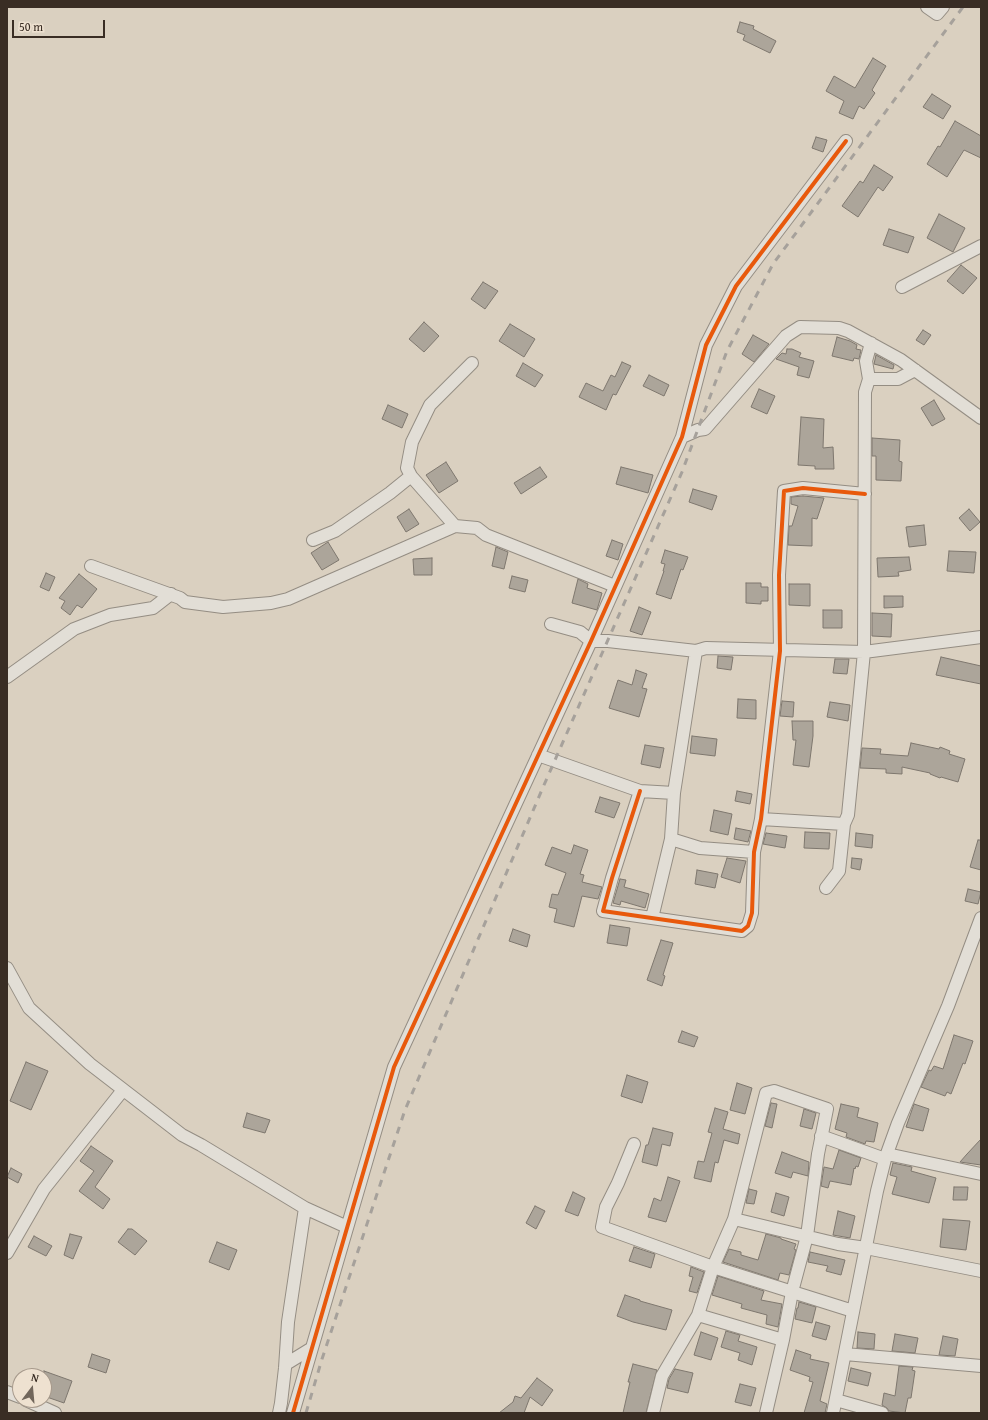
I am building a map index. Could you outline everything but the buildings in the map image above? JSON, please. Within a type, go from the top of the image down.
[{"type":"street","points":[[927,7],[937,14],[943,7]]},
{"type":"street","points":[[293,1413],[394,1067],[538,755],[682,437],[706,345],[736,286],[846,141]]},
{"type":"street","points":[[902,287],[981,246]]},
{"type":"street","points":[[682,437],[698,430],[705,429],[786,336],[794,329],[800,327],[839,328],[848,331],[900,360],[981,418]]},
{"type":"street","points":[[826,888],[839,871],[844,824],[848,815],[864,652],[865,392],[869,378],[866,361],[871,343]]},
{"type":"street","points":[[455,526],[411,476],[407,468],[412,442],[430,405],[472,363]]},
{"type":"street","points":[[869,378],[898,379],[915,370]]},
{"type":"street","points":[[313,540],[335,531],[390,493],[411,476]]},
{"type":"street","points":[[640,791],[603,911],[742,931],[748,926],[752,913],[754,852],[761,819],[780,651],[779,575],[784,491],[803,488],[865,494]]},
{"type":"street","points":[[91,566],[171,594],[185,602],[223,607],[271,603],[288,599],[455,526],[476,528],[486,536],[615,586]]},
{"type":"street","points":[[7,677],[74,629],[110,615],[153,608],[171,594]]},
{"type":"street","points":[[551,624],[580,632],[590,641],[696,651],[706,648],[864,652],[981,637]]},
{"type":"street","points":[[652,918],[670,838],[674,793],[696,651]]},
{"type":"street","points":[[538,755],[640,791],[674,793]]},
{"type":"street","points":[[761,819],[844,824]]},
{"type":"street","points":[[670,838],[700,848],[754,852]]},
{"type":"street","points":[[833,1413],[877,1191],[886,1156],[898,1123],[948,1006],[981,918]]},
{"type":"street","points":[[7,968],[29,1008],[90,1064],[182,1135],[305,1208],[348,1227]]},
{"type":"street","points":[[7,1253],[44,1189],[124,1090]]},
{"type":"street","points":[[653,1413],[662,1376],[698,1315],[713,1267],[734,1219],[766,1093],[774,1091],[827,1109],[821,1136],[807,1236],[792,1292],[784,1340],[766,1413]]},
{"type":"street","points":[[821,1136],[886,1156],[981,1174]]},
{"type":"street","points":[[634,1144],[606,1208],[602,1227],[713,1267],[854,1311]]},
{"type":"street","points":[[279,1413],[286,1364],[288,1322],[305,1208]]},
{"type":"street","points":[[734,1219],[838,1244],[866,1248],[981,1271]]},
{"type":"street","points":[[698,1315],[784,1340]]},
{"type":"street","points":[[286,1364],[312,1348]]},
{"type":"street","points":[[845,1354],[981,1366]]},
{"type":"street","points":[[836,1400],[882,1413]]},
{"type":"street","points":[[44,1408],[55,1413]]},
{"type":"railway","points":[[306,1413],[322,1359],[405,1110],[544,785],[682,472],[727,351],[773,264],[963,7]]},
{"type":"cycle path","points":[[293,1413],[394,1067],[591,641],[682,437],[706,345],[736,286],[846,141]]},
{"type":"cycle path","points":[[640,791],[603,911],[742,931],[748,926],[752,913],[754,852],[761,819],[780,651],[779,575],[784,491],[803,488],[865,494]]}]
